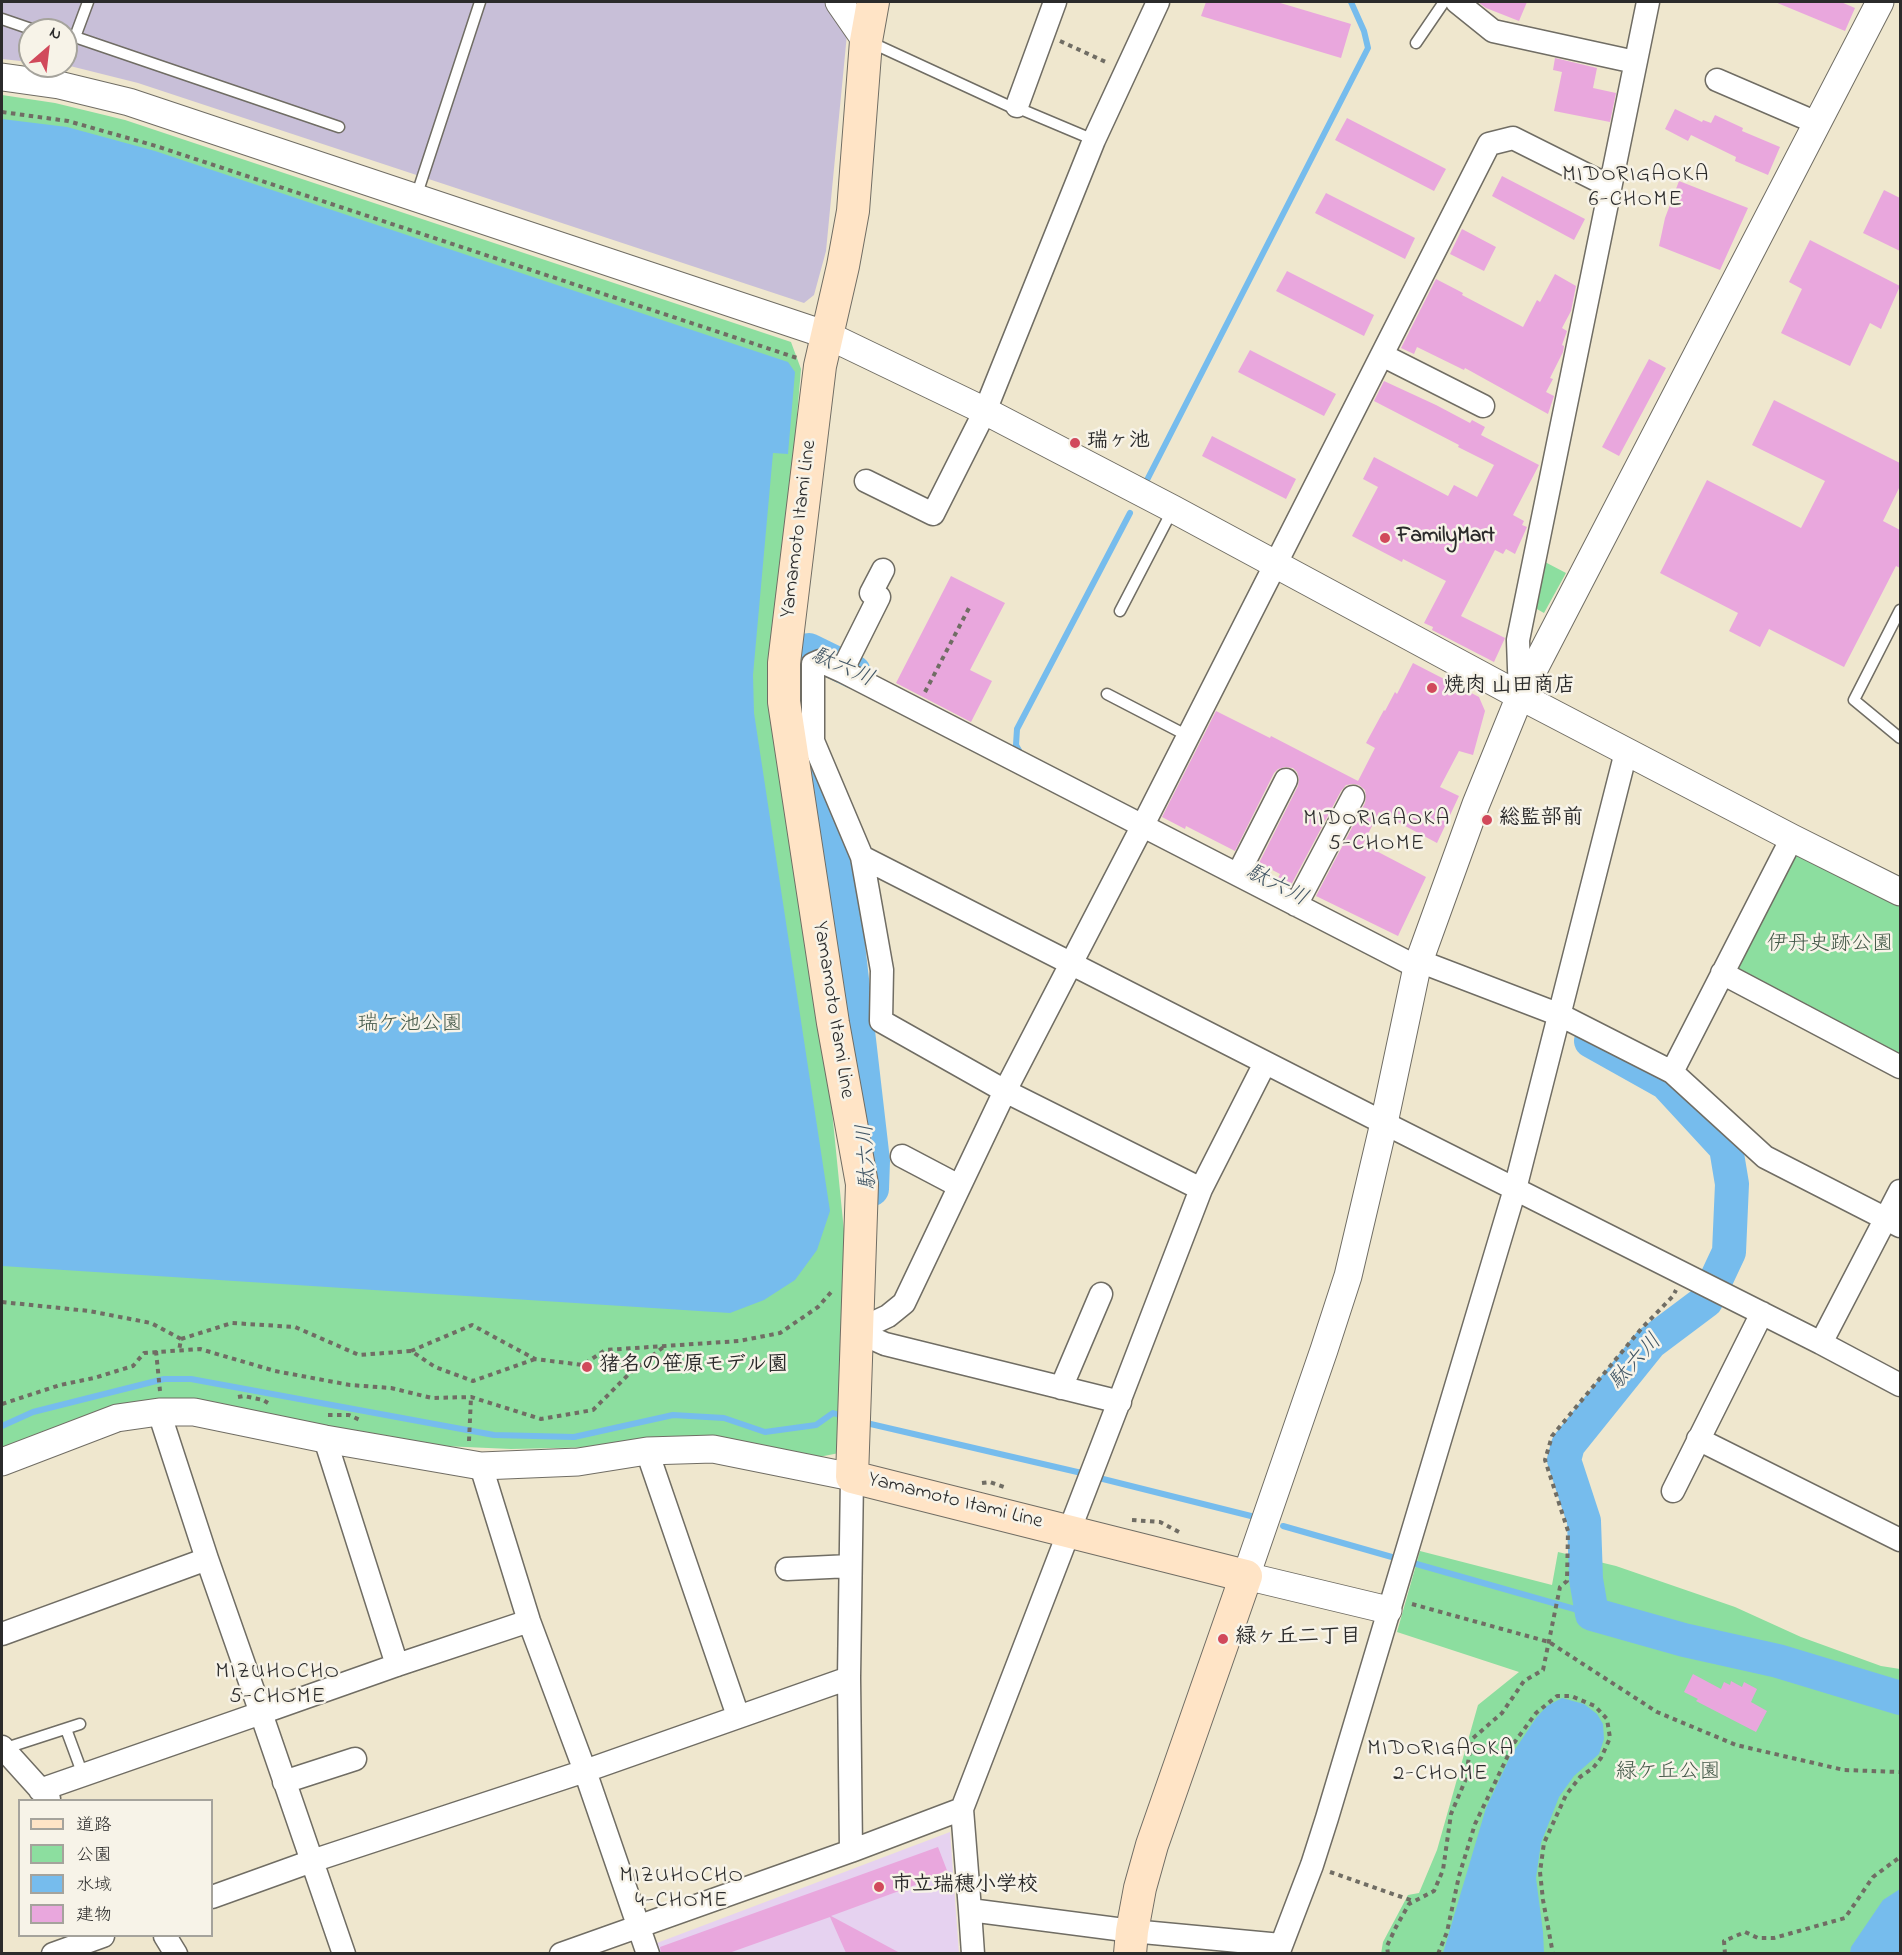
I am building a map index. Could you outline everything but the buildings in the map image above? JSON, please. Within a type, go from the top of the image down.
[{"type":"main road","name":"Yamamoto Itami Line","points":[[873,2],[866,41],[852,211],[843,266],[820,366],[784,663],[784,702],[833,1023],[862,1184],[852,1477],[1246,1576]]},
{"type":"main road","points":[[1131,1942],[1140,1888],[1152,1845],[1246,1576]]},
{"type":"street","points":[[839,2],[866,41]]},
{"type":"street","points":[[1017,106],[1055,2]]},
{"type":"street","points":[[866,481],[933,514],[985,411],[1094,140],[1158,2]]},
{"type":"street","points":[[1457,2],[1493,31],[1635,62]]},
{"type":"street","points":[[1520,696],[1518,640],[1648,2]]},
{"type":"street","points":[[1390,1604],[1246,1576],[1324,1350],[1347,1276],[1384,1123],[1418,964],[1476,804],[1520,696],[1880,2]]},
{"type":"street","points":[[2,77],[58,85],[129,102],[827,335],[985,411],[1626,752],[1900,892]]},
{"type":"street","points":[[1717,80],[1817,123]]},
{"type":"street","points":[[856,1331],[888,1316],[904,1303],[1005,1091],[1489,144],[1513,138],[1610,186]]},
{"type":"street","points":[[1382,355],[1464,388],[1483,406]]},
{"type":"street","points":[[843,668],[879,597],[871,593],[883,570]]},
{"type":"street","points":[[1201,1189],[1005,1091],[881,1021],[882,970],[862,857],[813,741],[813,664],[820,661],[843,668],[1145,821],[1238,874],[1299,899],[1418,964],[1560,1015],[1672,1072],[1765,1157],[1893,1222]]},
{"type":"street","points":[[970,1910],[1131,1942],[1280,1949],[1312,1865],[1515,1189],[1626,752]]},
{"type":"street","points":[[1238,874],[1286,780]]},
{"type":"street","points":[[1299,899],[1353,797]]},
{"type":"street","points":[[1672,1072],[1792,838]]},
{"type":"street","points":[[862,857],[1900,1384]]},
{"type":"street","points":[[1722,973],[1900,1067]]},
{"type":"street","points":[[973,1953],[962,1809],[1201,1189],[1265,1063]]},
{"type":"street","points":[[902,1156],[959,1186]]},
{"type":"street","points":[[1821,1343],[1893,1222],[1900,1191]]},
{"type":"street","points":[[1061,1388],[1101,1294]]},
{"type":"street","points":[[1673,1491],[1762,1313]]},
{"type":"street","points":[[856,1331],[885,1344],[1120,1402]]},
{"type":"street","points":[[161,1412],[207,1559],[344,1953]]},
{"type":"street","points":[[2,1462],[117,1418],[161,1412],[194,1412],[481,1466],[578,1462],[647,1451],[713,1449],[852,1477],[849,1678],[851,1851]]},
{"type":"street","points":[[325,1438],[397,1665]]},
{"type":"street","points":[[1698,1439],[1900,1540]]},
{"type":"street","points":[[647,1451],[738,1716]]},
{"type":"street","points":[[481,1466],[529,1622],[585,1771],[648,1953]]},
{"type":"street","points":[[2,1634],[207,1559]]},
{"type":"street","points":[[787,1569],[850,1566]]},
{"type":"street","points":[[2,1748],[45,1795],[83,1775],[397,1665],[529,1622]]},
{"type":"street","points":[[213,1897],[312,1861],[585,1771],[849,1678]]},
{"type":"street","points":[[284,1782],[355,1759]]},
{"type":"street","points":[[561,1953],[851,1851],[962,1809]]},
{"type":"street","points":[[53,1953],[98,1937]]},
{"type":"street","points":[[166,1937],[176,1953]]},
{"type":"lane","points":[[78,21],[88,2]]},
{"type":"lane","points":[[416,198],[480,2]]},
{"type":"lane","points":[[1416,43],[1444,2]]},
{"type":"lane","points":[[2,19],[18,24]]},
{"type":"lane","points":[[78,40],[339,127]]},
{"type":"lane","points":[[866,41],[1011,107],[1017,106],[1094,140]]},
{"type":"lane","points":[[1120,611],[1173,509]]},
{"type":"lane","points":[[1900,610],[1854,700],[1900,738]]},
{"type":"lane","points":[[1107,694],[1188,736]]},
{"type":"lane","points":[[2,1748],[80,1724]]},
{"type":"lane","points":[[66,1729],[83,1775]]},
{"type":"path","points":[[1043,33],[1125,71]]},
{"type":"path","points":[[2,112],[68,121],[156,146],[820,366]]},
{"type":"path","points":[[920,702],[969,608]]},
{"type":"path","points":[[2,1302],[89,1311],[151,1323],[181,1339],[232,1323],[295,1327],[359,1355],[411,1351],[472,1324],[535,1359],[583,1365],[605,1350],[739,1341],[780,1333],[818,1307],[859,1261]]},
{"type":"path","points":[[1388,1953],[1387,1946],[1409,1904],[1434,1891],[1443,1870],[1451,1814],[1466,1781],[1472,1739],[1502,1713],[1524,1681],[1543,1670],[1560,1587],[1567,1581],[1568,1531],[1545,1460],[1552,1436],[1641,1329],[1673,1296],[1684,1275]]},
{"type":"path","points":[[179,1351],[181,1339]]},
{"type":"path","points":[[2,1404],[60,1385],[133,1366],[144,1353],[200,1349],[275,1371],[350,1385],[391,1388],[432,1398],[471,1397],[541,1419],[593,1410],[630,1373],[666,1345]]},
{"type":"path","points":[[156,1351],[161,1412]]},
{"type":"path","points":[[411,1351],[435,1367],[472,1381],[535,1359]]},
{"type":"path","points":[[471,1397],[469,1448],[471,1460],[481,1466]]},
{"type":"path","points":[[1390,1604],[1549,1642],[1657,1712],[1736,1745],[1844,1770],[1900,1773]]},
{"type":"path","points":[[1438,1953],[1447,1932],[1459,1876],[1475,1824],[1514,1743],[1536,1713],[1550,1701],[1557,1696],[1570,1696],[1595,1706],[1601,1712],[1607,1719],[1610,1738],[1601,1758],[1593,1768],[1580,1777],[1566,1795],[1544,1843],[1540,1872],[1553,1953]]},
{"type":"path","points":[[1725,1953],[1724,1941],[1745,1932],[1758,1938],[1774,1938],[1845,1918],[1873,1877],[1900,1857]]},
{"type":"path","points":[[1312,1865],[1414,1901]]},
{"type":"shaded area","points":[[2,2],[824,2],[847,34],[826,251],[814,295],[804,303],[138,83],[78,68],[78,18],[18,18],[18,61],[2,59]]},
{"type":"shaded area","name":"市立瑞穂小学校","points":[[950,1832],[959,1953],[661,1954],[657,1943]]},
{"type":"green space","name":"瑞ケ池公園","points":[[2,95],[55,103],[125,120],[791,342],[801,369],[773,699],[824,1031],[845,1241],[844,1452],[804,1460],[601,1447],[511,1449],[420,1445],[180,1401],[2,1449]]},
{"type":"green space","points":[[1545,562],[1566,573],[1544,613],[1535,608]]},
{"type":"green space","name":"伊丹史跡公園","points":[[1791,849],[1900,905],[1900,1060],[1735,972]]},
{"type":"green space","name":"緑ケ丘公園","points":[[1420,1551],[1552,1585],[1558,1552],[1616,1566],[1735,1607],[1801,1637],[1881,1666],[1900,1669],[1900,1953],[1381,1954],[1383,1942],[1408,1895],[1419,1893],[1437,1850],[1478,1705],[1519,1672],[1397,1632]]},
{"type":"water","name":"瑞ケ池公園","points":[[2,119],[67,127],[155,151],[788,362],[795,372],[788,454],[773,453],[753,675],[754,713],[830,1211],[817,1250],[795,1280],[764,1300],[730,1313],[2,1266]]},
{"type":"water","points":[[1562,1698],[1584,1704],[1597,1714],[1603,1724],[1604,1739],[1599,1754],[1574,1776],[1559,1797],[1541,1843],[1536,1878],[1544,1953],[1443,1953],[1486,1808],[1510,1757],[1536,1718],[1547,1706]]},
{"type":"water","points":[[1900,1889],[1900,1953],[1850,1953],[1851,1947],[1883,1900]]},
{"type":"waterway","points":[[1147,480],[1368,48],[1364,31],[1351,2]]},
{"type":"waterway","points":[[1022,756],[1016,745],[1017,729],[1130,513]]},
{"type":"waterway","name":"駄六川","points":[[854,672],[809,650],[801,652],[804,772],[832,855],[845,919],[873,1161],[872,1189]]},
{"type":"waterway","name":"駄六川","points":[[1591,1041],[1666,1083],[1726,1148],[1732,1184],[1729,1252],[1706,1301],[1650,1343],[1568,1445],[1564,1460],[1584,1521],[1586,1579],[1592,1614],[1684,1640],[1778,1661],[1900,1698]]},
{"type":"waterway","points":[[2,1426],[33,1412],[164,1379],[191,1379],[494,1435],[574,1437],[673,1415],[724,1418],[765,1432],[816,1425],[833,1413],[846,1417]]},
{"type":"waterway","points":[[862,1422],[1086,1474]]},
{"type":"waterway","points":[[1095,1477],[1251,1516]]},
{"type":"waterway","points":[[1283,1526],[1592,1614]]},
{"type":"place","name":"瑞ヶ池","points":[[1075,443]]},
{"type":"place","name":"FamilyMart","points":[[1385,538]]},
{"type":"place","name":"焼肉 山田商店","points":[[1432,688]]},
{"type":"place","name":"総監部前","points":[[1487,820]]},
{"type":"place","name":"猪名の笹原モデル園","points":[[587,1367]]},
{"type":"place","name":"緑ヶ丘二丁目","points":[[1223,1639]]},
{"type":"place","name":"市立瑞穂小学校","points":[[879,1887]]},
{"type":"district","name":"MIDORIGAOKA 6-CHOME","points":[[1636,188]]},
{"type":"district","name":"MIDORIGAOKA 5-CHOME","points":[[1377,832]]},
{"type":"district","name":"MIZUHOCHO 5-CHOME","points":[[278,1686]]},
{"type":"district","name":"MIDORIGAOKA 2-CHOME","points":[[1441,1763]]},
{"type":"district","name":"MIZUHOCHO 4-CHOME","points":[[682,1890]]}]
